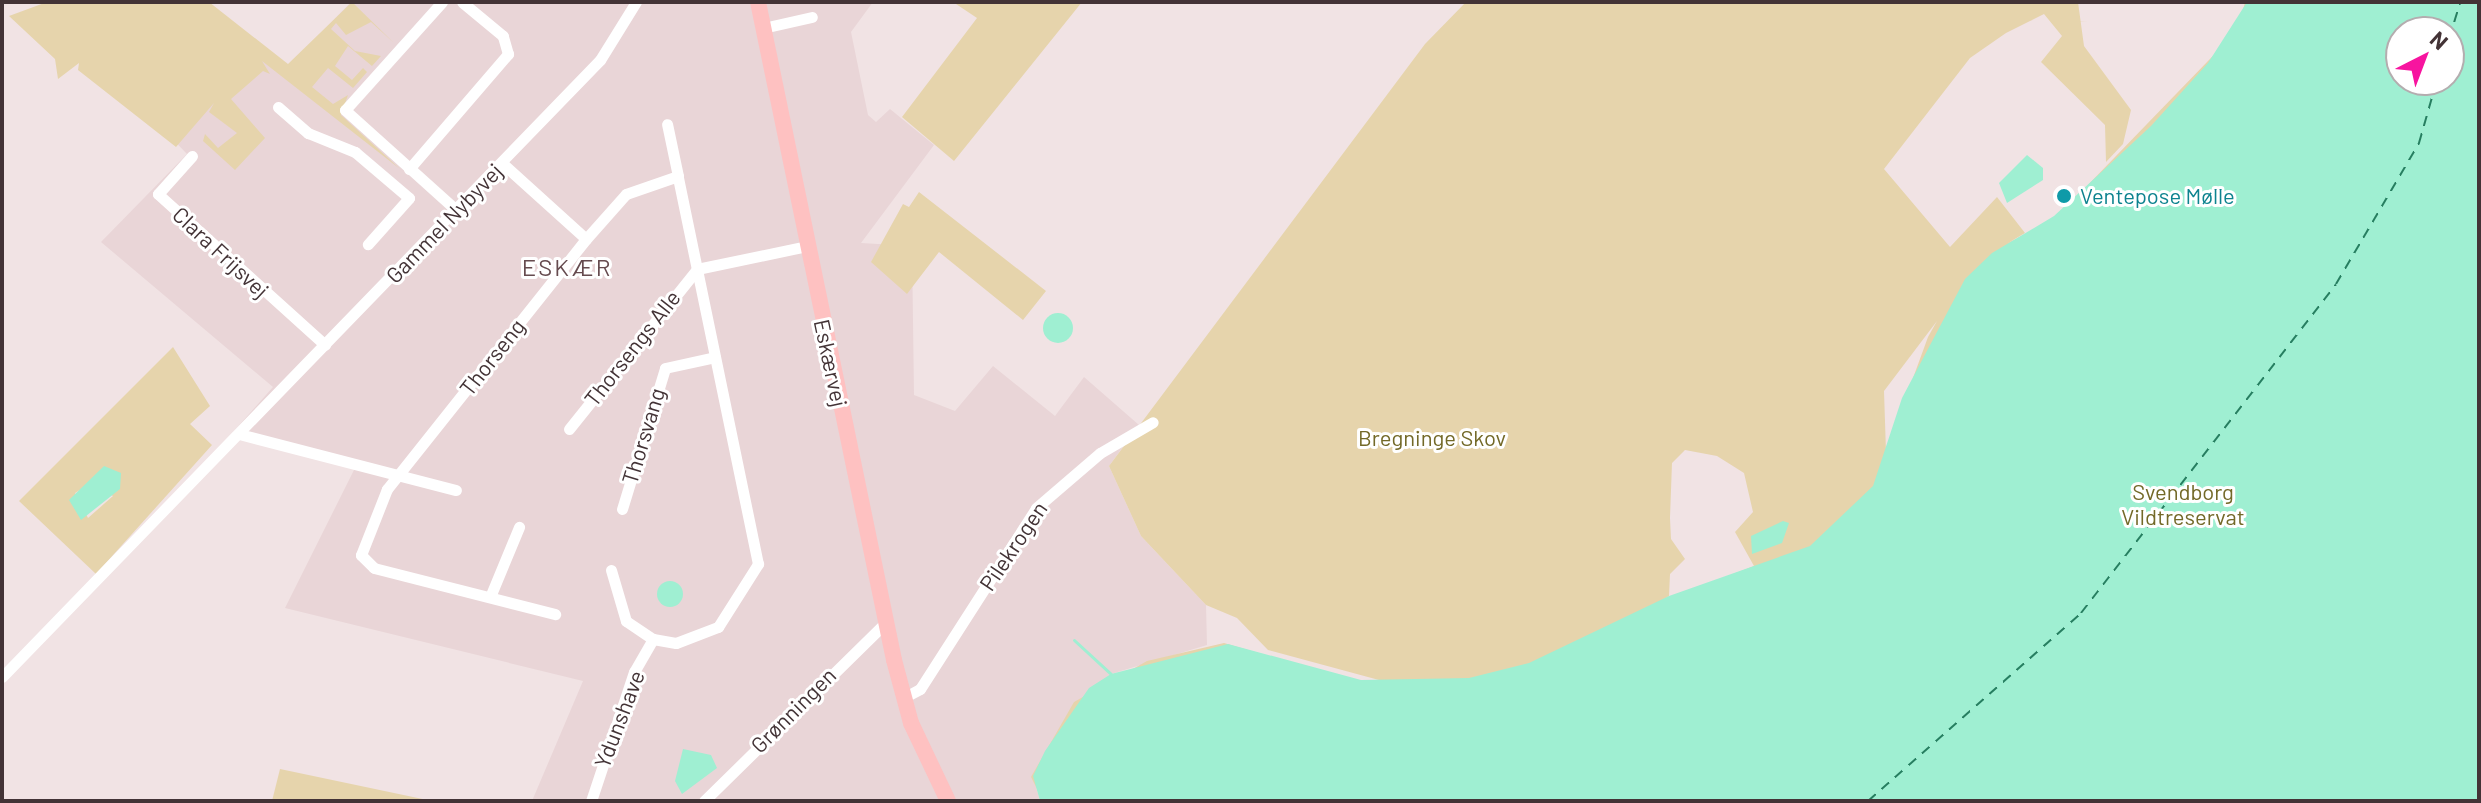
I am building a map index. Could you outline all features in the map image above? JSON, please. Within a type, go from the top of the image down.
[{"type":"street","points":[[442,2],[345,107],[456,210]]},
{"type":"street","points":[[394,185],[508,54],[503,36],[462,2]]},
{"type":"street","name":"Gammel Nybyvej","points":[[2,677],[600,60],[636,2]]},
{"type":"street","name":"Eskærvej","points":[[758,2],[885,623],[903,698],[948,801]]},
{"type":"street","points":[[763,28],[812,17]]},
{"type":"street","points":[[278,107],[308,133],[355,152],[409,198],[368,244]]},
{"type":"street","points":[[611,570],[620,612],[653,639],[687,642],[718,627],[758,564],[667,124]]},
{"type":"street","name":"Clara Frijsvej","points":[[192,156],[158,194],[325,345]]},
{"type":"street","points":[[502,163],[586,239]]},
{"type":"street","name":"Thorseng","points":[[490,597],[365,563],[362,545],[398,476],[586,239],[626,194],[678,176]]},
{"type":"street","points":[[697,269],[807,246]]},
{"type":"street","name":"Thorsengs Alle","points":[[569,429],[697,269]]},
{"type":"street","name":"Thorsvang","points":[[622,509],[665,368],[715,357]]},
{"type":"street","name":"Pilekrogen","points":[[903,698],[920,689],[1036,508],[1122,436],[1153,422]]},
{"type":"street","points":[[239,434],[456,490]]},
{"type":"street","points":[[519,527],[490,597],[555,614]]},
{"type":"street","name":"Grønningen","points":[[704,801],[885,623]]},
{"type":"street","name":"Ydunshave","points":[[591,801],[634,672],[653,639]]},
{"type":"shaded area","points":[[351,2],[873,2],[851,32],[868,115],[876,122],[890,109],[934,145],[861,243],[912,246],[914,395],[955,411],[993,366],[1055,416],[1084,377],[1139,425],[1109,466],[1141,536],[1206,605],[1207,645],[1111,674],[1033,776],[1040,801],[532,801],[583,681],[285,608],[355,468],[233,432],[273,387],[101,242],[187,154],[162,128],[250,50],[282,73]]},
{"type":"shaded area","name":"Svendborg Vildtreservat","points":[[2247,2],[2479,2],[2479,801],[1040,801],[1033,776],[1045,751],[1089,688],[1111,674],[1228,644],[1361,680],[1469,678],[1529,663],[1669,596],[1810,546],[1873,486],[1902,398],[1965,279],[1992,253],[2054,216],[2151,126],[2208,63]]},
{"type":"shaded area","points":[[2027,155],[2043,168],[2043,180],[2007,203],[1999,183]]},
{"type":"shaded area","points":[[1058,313],[1069,317],[1073,328],[1069,339],[1058,343],[1047,339],[1043,328],[1047,317]]},
{"type":"shaded area","points":[[104,466],[121,473],[120,489],[81,520],[69,500]]},
{"type":"shaded area","points":[[1783,521],[1789,523],[1782,543],[1752,554],[1751,536]]},
{"type":"shaded area","points":[[670,581],[679,585],[683,594],[679,603],[670,607],[661,603],[657,594],[661,585]]},
{"type":"shaded area","points":[[683,749],[711,755],[717,768],[682,794],[675,781]]},
{"type":"green space","points":[[47,2],[209,2],[288,64],[352,2],[394,43],[371,22],[346,35],[336,23],[331,29],[355,51],[381,56],[372,66],[348,46],[335,66],[352,80],[363,68],[367,72],[353,88],[328,68],[312,87],[333,104],[348,95],[341,115],[400,169],[262,61],[270,74],[263,71],[231,99],[265,138],[235,170],[203,141],[205,134],[218,148],[237,133],[209,112],[214,103],[176,147],[78,70],[79,63],[58,79],[55,59],[9,16]]},
{"type":"green space","points":[[953,2],[1082,2],[954,161],[902,117],[977,18]]},
{"type":"green space","name":"Bregninge Skov","points":[[1466,2],[2078,2],[2084,46],[2131,110],[2123,144],[2106,162],[2105,125],[2041,62],[2062,36],[2044,14],[2006,33],[1970,58],[1884,169],[1950,247],[1997,197],[2025,233],[2008,243],[2054,220],[2238,30],[2245,2],[2479,2],[2479,801],[1043,801],[1031,777],[1074,702],[1147,661],[1224,643],[1360,683],[1379,680],[1268,650],[1237,618],[1206,605],[1141,536],[1109,466],[1425,44]],"holes":[[[1937,321],[1928,337],[1886,452],[1884,391]],[[1685,450],[1717,456],[1744,473],[1753,512],[1735,532],[1754,566],[1654,605],[1669,596],[1670,574],[1685,559],[1671,539],[1670,518],[1672,463]]]},
{"type":"green space","points":[[919,192],[1046,291],[1023,320],[939,252],[907,294],[871,262],[903,204],[909,207]]},
{"type":"green space","points":[[173,347],[210,406],[190,424],[212,445],[96,574],[19,501]],"holes":[[[91,483],[113,496],[88,518],[75,493]]]},
{"type":"green space","points":[[280,769],[432,801],[272,801]]},
{"type":"waterway","points":[[1074,640],[1111,674]]},
{"type":"ferry route","points":[[2456,16],[2460,2]]},
{"type":"ferry route","points":[[1868,801],[2081,613],[2336,284],[2419,143],[2432,96]]},
{"type":"place","name":"Ventepose Mølle","points":[[2064,196]]},
{"type":"district","name":"ESKÆR","points":[[567,267]]}]
